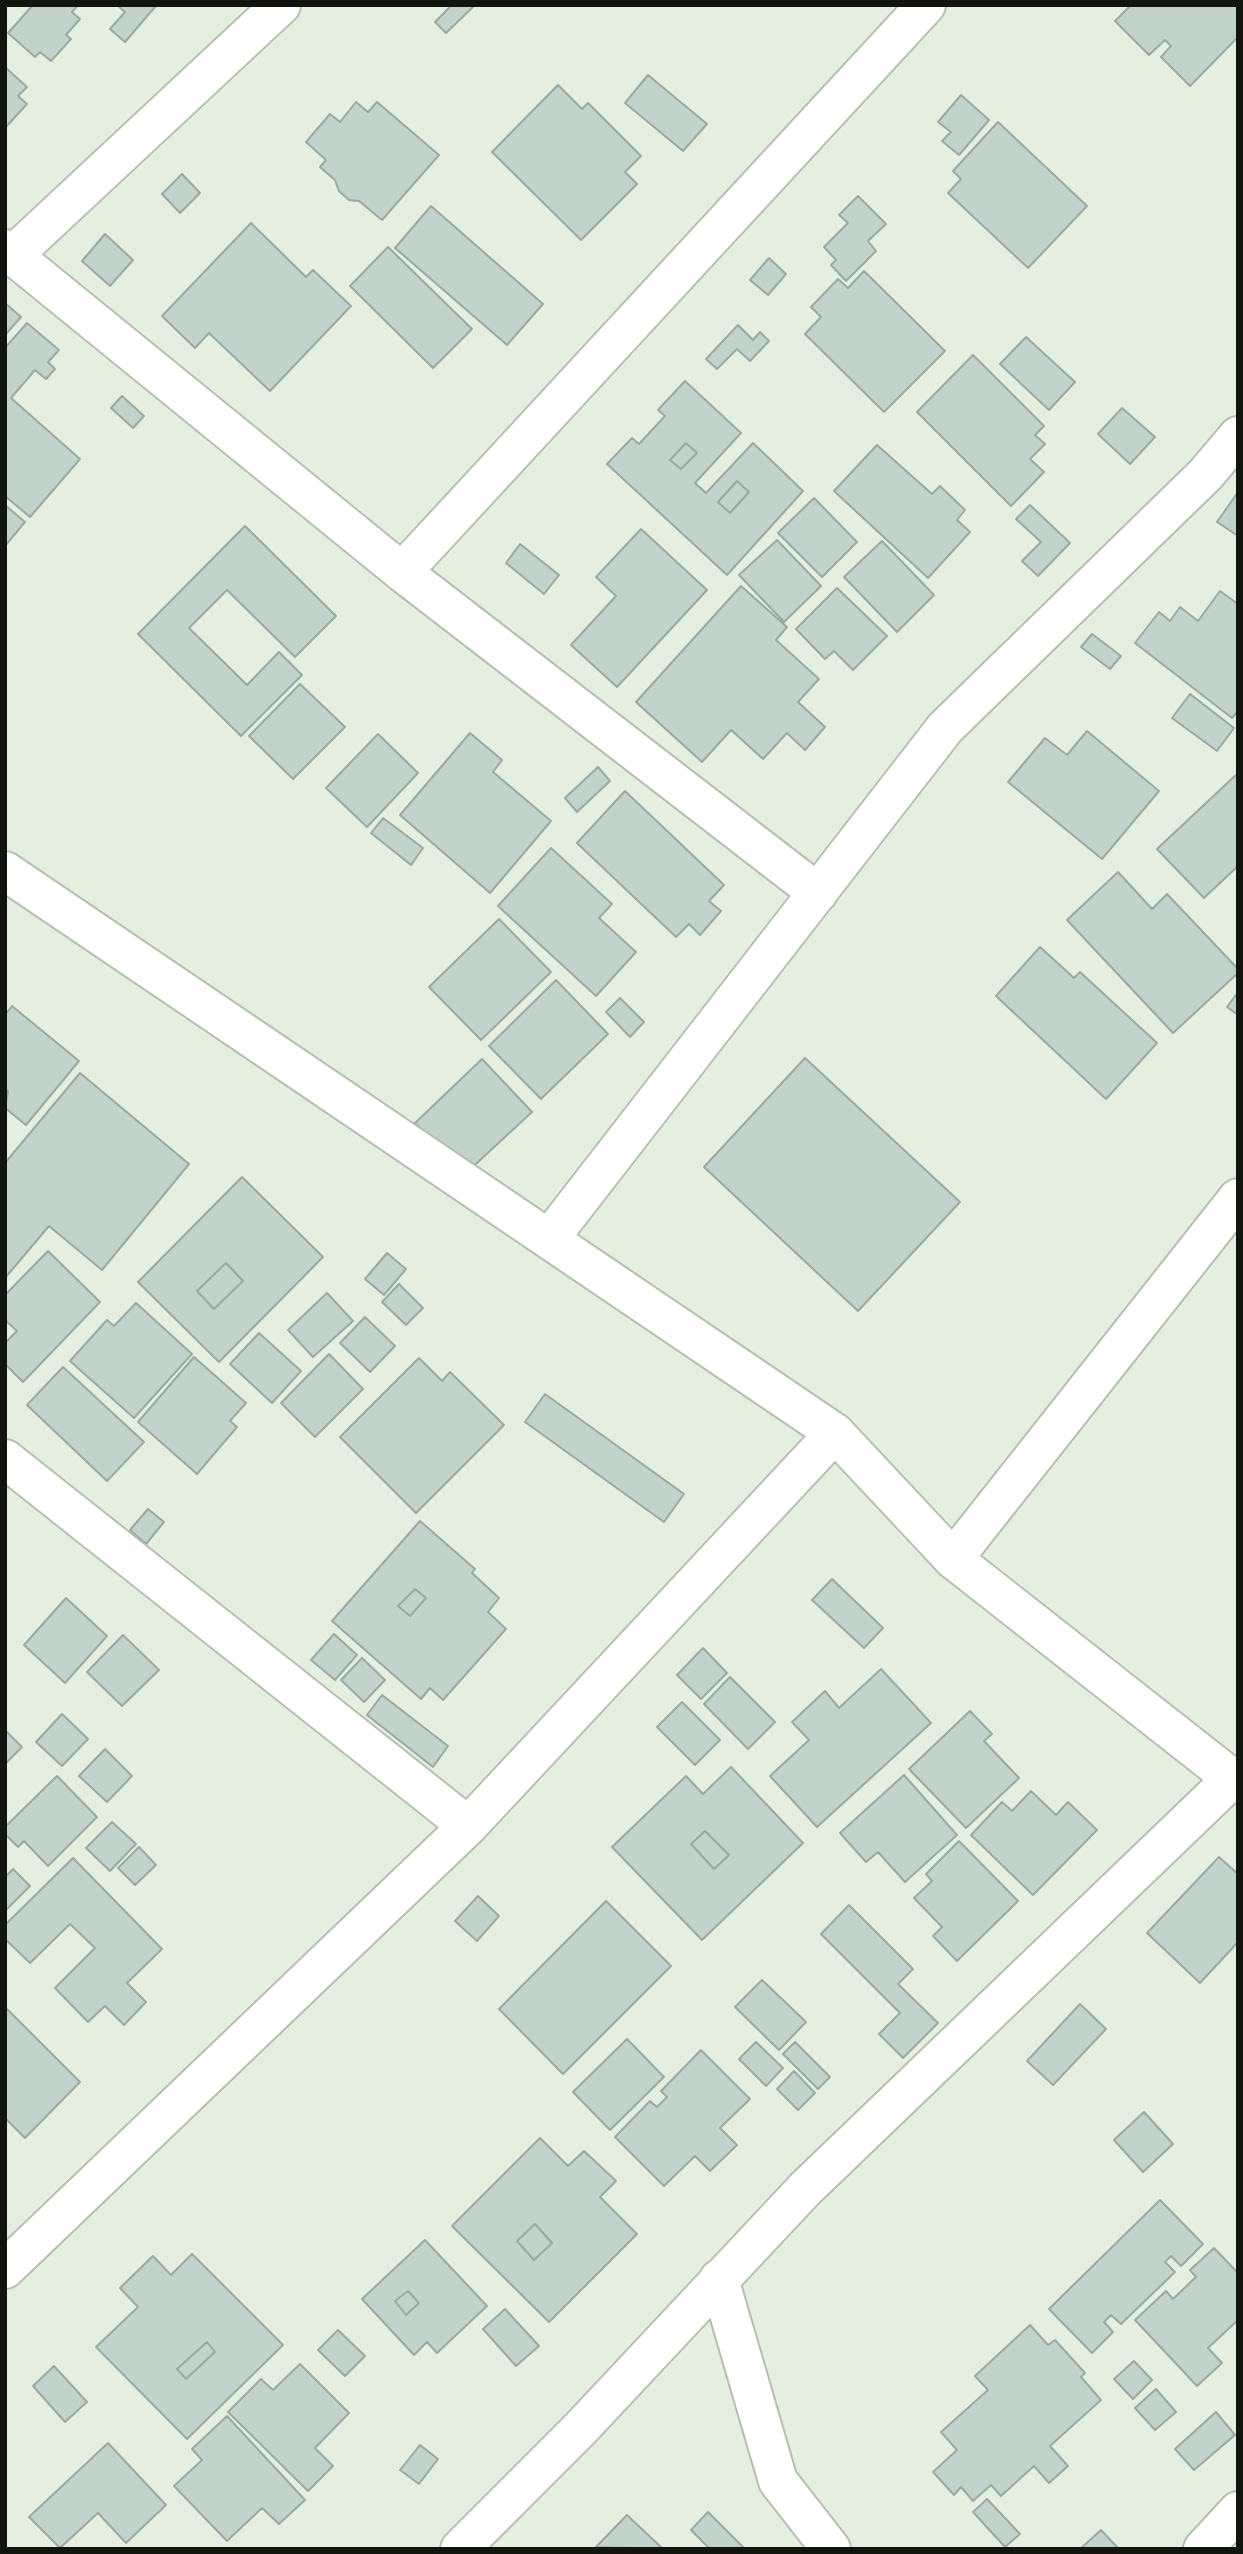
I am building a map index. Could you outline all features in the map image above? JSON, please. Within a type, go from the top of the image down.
[{"type":"street","points":[[281,5],[9,252],[402,572],[818,893]]},
{"type":"street","points":[[402,572],[926,5]]},
{"type":"street","points":[[550,1240],[945,728],[1206,474],[1238,436]]},
{"type":"street","points":[[5,871],[835,1433],[953,1559],[1235,1781],[805,2189],[580,2429],[460,2549]]},
{"type":"street","points":[[953,1559],[1238,1198]]},
{"type":"street","points":[[5,2269],[468,1826],[835,1433]]},
{"type":"street","points":[[5,1459],[468,1826]]},
{"type":"street","points":[[719,2279],[778,2481],[831,2549]]},
{"type":"building","points":[[33,5],[78,5],[72,12],[80,19],[66,35],[71,39],[51,61],[40,52],[35,57],[8,33]]},
{"type":"building","points":[[117,5],[155,7],[125,42],[110,29],[125,12]]},
{"type":"building","points":[[452,5],[475,5],[446,33],[435,22]]},
{"type":"building","points":[[1131,5],[1237,5],[1238,37],[1190,86],[1161,57],[1171,46],[1165,40],[1149,55],[1115,21]]},
{"type":"building","points":[[5,67],[27,87],[18,96],[27,104],[5,128]]},
{"type":"building","points":[[648,75],[707,124],[683,151],[625,103]]},
{"type":"building","points":[[558,85],[582,109],[588,103],[641,156],[625,172],[637,184],[581,240],[492,152]]},
{"type":"building","points":[[961,95],[989,120],[959,155],[942,141],[951,132],[938,122]]},
{"type":"building","points":[[356,102],[368,112],[377,102],[439,155],[382,220],[359,201],[349,200],[339,191],[335,180],[320,167],[326,160],[306,142],[330,114],[340,122]]},
{"type":"building","points":[[998,122],[1087,206],[1028,268],[948,193],[961,179],[953,171]]},
{"type":"building","points":[[182,174],[200,193],[180,213],[162,194]]},
{"type":"building","points":[[858,196],[886,224],[868,241],[876,251],[846,281],[831,265],[836,260],[824,247],[848,223],[839,215]]},
{"type":"building","points":[[431,206],[543,304],[507,345],[395,248]]},
{"type":"building","points":[[251,223],[306,277],[313,270],[351,306],[270,391],[209,333],[195,348],[162,316]]},
{"type":"building","points":[[105,234],[133,260],[110,286],[82,261]]},
{"type":"building","points":[[388,247],[472,329],[433,368],[350,286]]},
{"type":"building","points":[[769,258],[786,274],[768,295],[750,280]]},
{"type":"building","points":[[864,271],[945,351],[884,412],[805,334],[821,317],[811,307],[838,279],[848,288]]},
{"type":"building","points":[[5,303],[21,317],[6,334],[5,333]]},
{"type":"building","points":[[27,323],[59,350],[48,362],[55,369],[46,379],[35,370],[11,398],[80,459],[30,517],[5,496],[5,348]]},
{"type":"building","points":[[738,325],[753,340],[760,332],[769,341],[750,361],[737,349],[717,369],[706,359]]},
{"type":"building","points":[[1026,337],[1075,382],[1049,410],[1000,364]]},
{"type":"building","points":[[973,355],[1044,426],[1035,435],[1045,444],[1030,459],[1044,472],[1011,506],[917,412]]},
{"type":"building","points":[[685,381],[741,433],[695,483],[706,493],[753,443],[803,491],[727,575],[607,464],[632,438],[639,444],[665,416],[658,410]],"holes":[[[686,443],[697,453],[681,469],[670,460]],[[737,481],[749,492],[730,513],[718,502]]]},
{"type":"building","points":[[122,396],[144,416],[133,428],[111,408]]},
{"type":"building","points":[[1122,408],[1155,437],[1130,464],[1098,434]]},
{"type":"building","points":[[686,443],[697,453],[681,469],[670,460]]},
{"type":"building","points":[[877,445],[932,494],[940,486],[965,510],[957,520],[970,532],[928,578],[834,491]]},
{"type":"building","points":[[737,481],[749,492],[730,513],[718,502]]},
{"type":"building","points":[[1238,492],[1238,536],[1217,522]]},
{"type":"building","points":[[814,498],[857,542],[822,577],[778,533]]},
{"type":"building","points":[[5,505],[25,522],[5,546]]},
{"type":"building","points":[[1030,505],[1070,543],[1038,576],[1022,561],[1041,542],[1016,519]]},
{"type":"building","points":[[245,526],[336,616],[295,657],[227,590],[189,628],[247,685],[279,652],[302,675],[241,736],[138,634]]},
{"type":"building","points":[[641,529],[707,590],[617,687],[571,645],[616,596],[596,577]]},
{"type":"building","points":[[777,540],[821,586],[784,622],[739,575]]},
{"type":"building","points":[[882,541],[934,595],[897,632],[844,577]]},
{"type":"building","points":[[520,544],[559,575],[544,594],[506,563]]},
{"type":"building","points":[[741,586],[787,627],[776,640],[819,679],[798,702],[825,727],[805,750],[787,733],[763,759],[731,730],[702,762],[636,702]]},
{"type":"building","points":[[837,588],[887,636],[853,670],[834,651],[825,659],[796,629]]},
{"type":"building","points":[[1220,591],[1238,604],[1238,711],[1232,718],[1135,643],[1159,612],[1170,621],[1180,607],[1198,621]]},
{"type":"building","points":[[1092,634],[1121,656],[1110,669],[1081,647]]},
{"type":"building","points":[[300,684],[345,727],[293,779],[249,736]]},
{"type":"building","points":[[1190,694],[1234,728],[1217,751],[1172,718]]},
{"type":"building","points":[[1087,731],[1159,791],[1102,859],[1008,782],[1045,738],[1067,755]]},
{"type":"building","points":[[470,733],[502,760],[493,772],[551,821],[490,893],[400,815]]},
{"type":"building","points":[[378,734],[418,773],[367,827],[326,788]]},
{"type":"building","points":[[598,767],[610,781],[577,812],[565,798]]},
{"type":"building","points":[[1238,773],[1238,866],[1204,898],[1157,849]]},
{"type":"building","points":[[625,791],[724,885],[709,901],[721,911],[700,935],[689,924],[676,937],[577,843]]},
{"type":"building","points":[[383,818],[423,848],[411,865],[371,833]]},
{"type":"building","points":[[551,848],[612,904],[599,918],[636,952],[596,996],[498,906]]},
{"type":"building","points":[[1118,872],[1152,909],[1167,894],[1238,969],[1238,973],[1173,1033],[1067,920]]},
{"type":"building","points":[[499,919],[551,972],[481,1040],[429,987]]},
{"type":"building","points":[[1040,947],[1074,978],[1080,972],[1157,1043],[1106,1099],[996,996]]},
{"type":"building","points":[[556,980],[608,1034],[541,1099],[489,1046]]},
{"type":"building","points":[[1238,992],[1238,1015],[1227,1007]]},
{"type":"building","points":[[620,998],[644,1022],[630,1037],[606,1012]]},
{"type":"building","points":[[12,1006],[79,1061],[26,1125],[5,1108],[8,1091],[5,1089],[5,1015]]},
{"type":"building","points":[[805,1058],[960,1202],[858,1311],[704,1167]]},
{"type":"building","points":[[482,1059],[532,1112],[464,1175],[415,1123]]},
{"type":"building","points":[[80,1073],[189,1164],[102,1270],[49,1226],[5,1278],[5,1163]]},
{"type":"building","points":[[242,1177],[323,1257],[219,1362],[138,1282]],"holes":[[[226,1263],[243,1281],[214,1309],[197,1291]]]},
{"type":"building","points":[[48,1251],[100,1302],[23,1382],[5,1364],[5,1343],[17,1331],[5,1320],[5,1295]]},
{"type":"building","points":[[387,1253],[406,1269],[384,1295],[365,1279]]},
{"type":"building","points":[[226,1263],[243,1281],[214,1309],[197,1291]]},
{"type":"building","points":[[399,1284],[423,1308],[406,1325],[382,1302]]},
{"type":"building","points":[[327,1293],[353,1321],[313,1357],[288,1330]]},
{"type":"building","points":[[136,1303],[192,1354],[134,1418],[70,1361],[107,1320],[114,1326]]},
{"type":"building","points":[[365,1317],[395,1346],[370,1372],[340,1343]]},
{"type":"building","points":[[259,1333],[301,1371],[272,1403],[230,1364]]},
{"type":"building","points":[[329,1354],[363,1389],[315,1437],[281,1403]]},
{"type":"building","points":[[194,1357],[246,1403],[230,1421],[237,1427],[197,1474],[138,1422]]},
{"type":"building","points":[[419,1358],[442,1381],[450,1372],[504,1425],[416,1513],[340,1437]]},
{"type":"building","points":[[63,1367],[144,1442],[107,1481],[27,1405]]},
{"type":"building","points":[[545,1394],[684,1494],[664,1522],[525,1422]]},
{"type":"building","points":[[148,1509],[164,1522],[146,1544],[130,1530]]},
{"type":"building","points":[[420,1521],[475,1569],[472,1573],[499,1598],[488,1612],[506,1629],[443,1700],[430,1688],[421,1699],[332,1621]],"holes":[[[415,1589],[426,1598],[410,1616],[398,1606]]]},
{"type":"building","points":[[832,1579],[883,1628],[864,1648],[812,1600]]},
{"type":"building","points":[[415,1589],[426,1598],[410,1616],[398,1606]]},
{"type":"building","points":[[66,1598],[107,1636],[65,1683],[24,1645]]},
{"type":"building","points":[[334,1634],[357,1655],[335,1680],[311,1660]]},
{"type":"building","points":[[123,1635],[159,1670],[122,1706],[87,1672]]},
{"type":"building","points":[[703,1648],[727,1673],[701,1699],[677,1675]]},
{"type":"building","points":[[362,1658],[385,1680],[364,1702],[341,1680]]},
{"type":"building","points":[[881,1669],[931,1723],[817,1827],[770,1776],[809,1740],[792,1722],[825,1691],[839,1708]]},
{"type":"building","points":[[730,1677],[775,1722],[748,1749],[704,1704]]},
{"type":"building","points":[[382,1695],[448,1746],[433,1767],[367,1715]]},
{"type":"building","points":[[682,1702],[720,1740],[695,1765],[657,1727]]},
{"type":"building","points":[[970,1711],[992,1734],[984,1741],[1019,1778],[966,1828],[909,1769]]},
{"type":"building","points":[[62,1714],[88,1739],[62,1766],[36,1742]]},
{"type":"building","points":[[5,1730],[22,1747],[5,1764]]},
{"type":"building","points":[[105,1749],[132,1776],[107,1802],[79,1776]]},
{"type":"building","points":[[731,1767],[803,1843],[702,1940],[612,1847],[686,1776],[703,1794]],"holes":[[[705,1831],[729,1855],[714,1869],[691,1844]]]},
{"type":"building","points":[[904,1775],[957,1835],[905,1882],[878,1852],[866,1862],[840,1833]]},
{"type":"building","points":[[57,1776],[97,1817],[48,1866],[24,1841],[18,1847],[5,1834],[5,1827]]},
{"type":"building","points":[[1031,1791],[1056,1815],[1068,1802],[1097,1830],[1033,1895],[971,1835],[1002,1802],[1012,1811]]},
{"type":"building","points":[[112,1822],[136,1844],[110,1871],[86,1848]]},
{"type":"building","points":[[705,1831],[729,1855],[714,1869],[691,1844]]},
{"type":"building","points":[[959,1841],[1018,1901],[957,1961],[933,1936],[942,1927],[914,1898],[932,1881],[926,1874]]},
{"type":"building","points":[[139,1847],[156,1865],[135,1885],[118,1868]]},
{"type":"building","points":[[1219,1857],[1238,1874],[1238,1942],[1200,1983],[1147,1933]]},
{"type":"building","points":[[73,1858],[162,1949],[127,1983],[146,2002],[124,2025],[105,2006],[88,2022],[55,1988],[95,1948],[70,1924],[30,1963],[5,1939],[5,1925]]},
{"type":"building","points":[[13,1869],[30,1886],[5,1911],[5,1877]]},
{"type":"building","points":[[478,1896],[499,1916],[477,1941],[455,1921]]},
{"type":"building","points":[[606,1901],[671,1966],[563,2074],[499,2009]]},
{"type":"building","points":[[849,1905],[913,1969],[898,1984],[938,2023],[903,2058],[879,2034],[900,2013],[821,1934]]},
{"type":"building","points":[[762,1980],[806,2022],[779,2050],[735,2007]]},
{"type":"building","points":[[1080,2004],[1106,2029],[1053,2085],[1027,2061]]},
{"type":"building","points":[[5,2007],[80,2082],[25,2138],[5,2118]]},
{"type":"building","points":[[627,2039],[664,2077],[610,2130],[573,2092]]},
{"type":"building","points":[[756,2042],[783,2068],[766,2086],[739,2059]]},
{"type":"building","points":[[795,2042],[830,2077],[818,2089],[783,2054]]},
{"type":"building","points":[[701,2050],[750,2099],[720,2128],[737,2145],[710,2171],[695,2156],[664,2186],[615,2137],[650,2101],[657,2107],[667,2097],[661,2091]]},
{"type":"building","points":[[794,2071],[815,2093],[798,2110],[777,2089]]},
{"type":"building","points":[[1144,2112],[1173,2144],[1143,2172],[1114,2140]]},
{"type":"building","points":[[540,2138],[568,2166],[584,2151],[616,2181],[600,2197],[637,2234],[549,2322],[452,2226]],"holes":[[[535,2224],[552,2243],[534,2260],[517,2241]]]},
{"type":"building","points":[[1160,2200],[1203,2244],[1181,2266],[1171,2256],[1165,2262],[1175,2272],[1121,2324],[1111,2315],[1104,2322],[1113,2332],[1092,2353],[1049,2309]]},
{"type":"building","points":[[535,2224],[552,2243],[534,2260],[517,2241]]},
{"type":"building","points":[[425,2240],[487,2306],[437,2353],[427,2342],[414,2355],[362,2299]],"holes":[[[408,2291],[419,2303],[406,2315],[395,2301]]]},
{"type":"building","points":[[1214,2248],[1238,2273],[1238,2320],[1208,2348],[1222,2363],[1197,2386],[1135,2320],[1166,2291],[1173,2299],[1196,2277],[1190,2270]]},
{"type":"building","points":[[192,2254],[283,2345],[187,2439],[96,2347],[138,2307],[120,2288],[153,2256],[171,2275]],"holes":[[[207,2342],[215,2352],[186,2379],[177,2369]]]},
{"type":"building","points":[[408,2291],[419,2303],[406,2315],[395,2301]]},
{"type":"building","points":[[505,2309],[539,2346],[516,2366],[483,2329]]},
{"type":"building","points":[[1030,2325],[1048,2345],[1055,2340],[1085,2373],[1081,2377],[1101,2400],[1050,2446],[1068,2466],[1049,2483],[1034,2466],[1001,2496],[991,2485],[973,2501],[961,2487],[954,2495],[933,2472],[957,2450],[941,2432],[988,2390],[975,2376]]},
{"type":"building","points":[[338,2330],[365,2356],[345,2376],[318,2350]]},
{"type":"building","points":[[207,2342],[215,2352],[186,2379],[177,2369]]},
{"type":"building","points":[[1134,2361],[1152,2380],[1133,2399],[1114,2379]]},
{"type":"building","points":[[300,2364],[349,2413],[315,2448],[333,2466],[308,2491],[228,2412],[261,2379],[273,2390]]},
{"type":"building","points":[[54,2366],[87,2402],[65,2422],[33,2386]]},
{"type":"building","points":[[1156,2389],[1176,2412],[1155,2430],[1135,2408]]},
{"type":"building","points":[[1216,2412],[1235,2435],[1194,2470],[1175,2449]]},
{"type":"building","points":[[227,2416],[305,2500],[279,2524],[262,2508],[227,2541],[174,2486],[202,2460],[192,2449]]},
{"type":"building","points":[[108,2443],[166,2505],[126,2543],[98,2513],[60,2548],[29,2517]]},
{"type":"building","points":[[420,2445],[438,2459],[419,2484],[400,2470]]},
{"type":"building","points":[[987,2499],[1020,2534],[1005,2547],[973,2512]]},
{"type":"building","points":[[708,2512],[745,2549],[710,2549],[691,2530]]},
{"type":"building","points":[[627,2515],[663,2549],[596,2547]]},
{"type":"building","points":[[1101,2530],[1119,2549],[1080,2549]]}]
